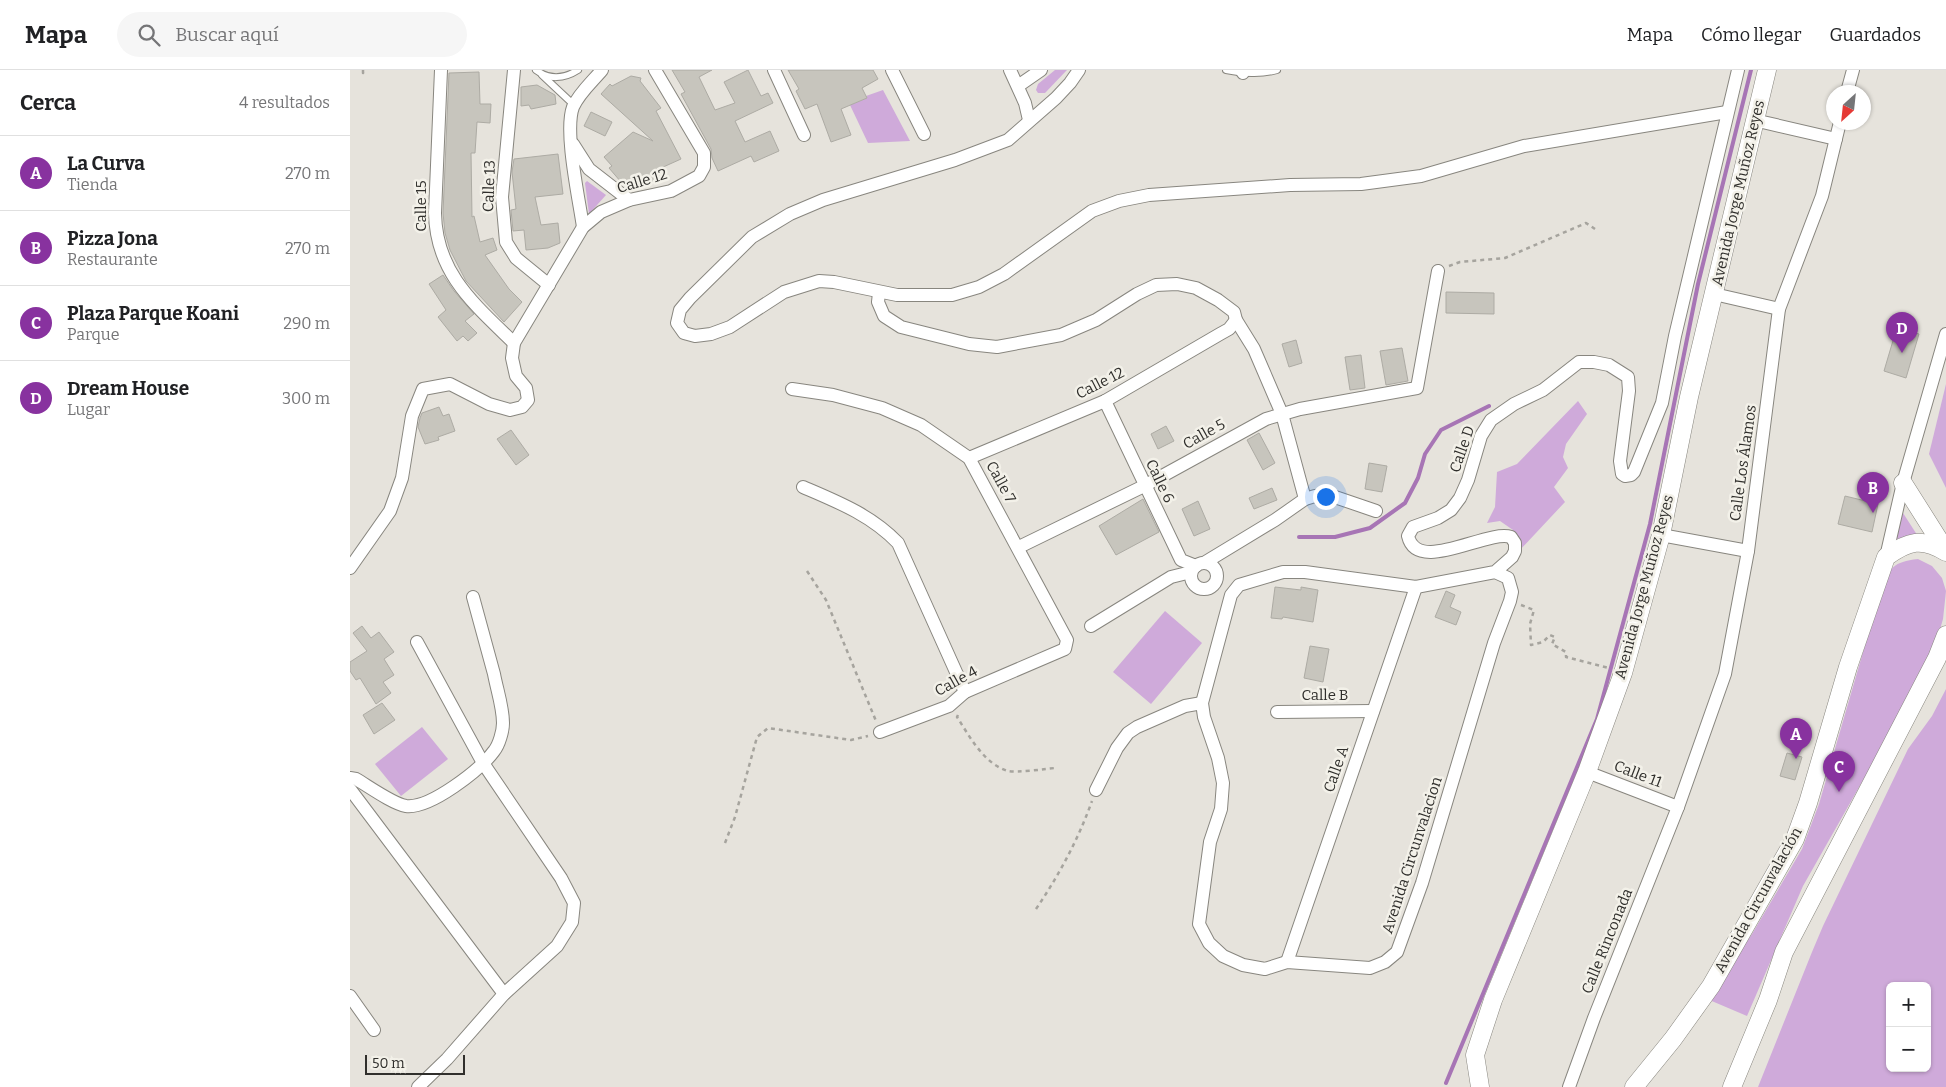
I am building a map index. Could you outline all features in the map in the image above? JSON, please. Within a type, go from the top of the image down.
[{"type":"street","name":"Calle 15","points":[[441,70],[435,213],[435,231],[440,252],[446,267],[468,299],[514,343]]},
{"type":"street","name":"Calle 13","points":[[514,70],[502,197],[506,242],[516,258],[549,284]]},
{"type":"street","points":[[583,227],[570,139],[571,117],[574,105],[602,70]]},
{"type":"street","name":"Calle 12","points":[[514,343],[583,227],[601,212],[629,200],[670,191],[699,176],[704,167],[704,153],[655,70]]},
{"type":"street","points":[[774,70],[804,135]]},
{"type":"street","points":[[892,70],[924,134]]},
{"type":"street","points":[[1010,70],[1025,103],[1029,120]]},
{"type":"street","points":[[1018,86],[1041,70]]},
{"type":"street","points":[[1079,70],[1056,98],[1008,140],[955,160],[823,200],[790,214],[752,237],[705,282],[680,310],[677,323],[684,333],[695,336],[711,334],[730,327],[784,292],[818,281],[834,282],[879,293],[897,295],[952,294],[979,287],[1004,274],[1092,211],[1119,201],[1149,195],[1290,184],[1361,184],[1421,176],[1524,146],[1727,112]]},
{"type":"street","name":"Avenida Jorge Muñoz Reyes","points":[[1662,403],[1675,336],[1738,70]]},
{"type":"street","name":"Avenida Jorge Muñoz Reyes","points":[[1475,1086],[1474,1055],[1492,1000],[1587,772],[1623,673],[1660,534],[1689,397],[1767,70]]},
{"type":"street","points":[[1849,85],[1853,70]]},
{"type":"street","points":[[1754,120],[1836,139]]},
{"type":"street","name":"Calle Los Álamos","points":[[1678,807],[1725,674],[1748,551],[1779,309],[1822,196],[1838,130]]},
{"type":"street","points":[[570,139],[589,169],[629,200]]},
{"type":"street","name":"Calle 5","points":[[1019,547],[1144,486],[1266,419],[1300,408],[1417,388],[1438,270]]},
{"type":"street","points":[[879,293],[878,302],[884,316],[901,327],[969,344],[997,347],[1061,335],[1096,320],[1137,294],[1156,285],[1178,284],[1196,288],[1218,300],[1234,312],[1236,320],[1254,349],[1282,414],[1304,499]]},
{"type":"street","points":[[1714,294],[1779,309]]},
{"type":"street","name":"Calle 12","points":[[969,458],[1105,401],[1229,329],[1236,320]]},
{"type":"street","points":[[1886,557],[1904,483],[1946,334]]},
{"type":"street","points":[[350,568],[390,511],[402,478],[412,416],[423,389],[450,384],[498,407],[510,410],[522,407],[528,400],[526,388],[516,376],[512,358],[514,343]]},
{"type":"street","name":"Calle D","points":[[1416,587],[1494,572],[1512,558],[1515,551],[1515,543],[1511,537],[1504,535],[1495,536],[1459,548],[1429,551],[1418,550],[1410,544],[1408,536],[1413,527],[1438,518],[1451,510],[1460,498],[1468,480],[1481,436],[1492,420],[1514,404],[1543,390],[1579,362],[1609,365],[1628,377],[1629,391],[1620,461],[1621,469],[1625,476],[1631,475],[1634,472],[1662,403]]},
{"type":"street","name":"Calle 7","points":[[792,389],[833,395],[882,408],[920,425],[969,458],[1019,547],[1067,640]]},
{"type":"street","name":"Calle 6","points":[[1105,401],[1181,560],[1197,567]]},
{"type":"street","points":[[1904,483],[1946,551]]},
{"type":"street","points":[[803,487],[847,505],[884,528],[898,544],[965,692]]},
{"type":"street","points":[[1091,626],[1171,576],[1197,567],[1275,520],[1304,499],[1329,495],[1376,511]]},
{"type":"street","points":[[1660,534],[1748,551]]},
{"type":"street","points":[[1886,557],[1899,547],[1914,542],[1934,544],[1946,551]]},
{"type":"street","name":"Avenida Circunvalación","points":[[1634,1087],[1673,1039],[1711,986],[1795,838],[1808,803],[1848,667],[1886,557]]},
{"type":"street","points":[[1197,567],[1211,566],[1216,573],[1214,584]]},
{"type":"street","points":[[1197,567],[1192,582],[1200,589],[1205,589],[1214,584]]},
{"type":"street","points":[[1214,584],[1231,595],[1239,585],[1283,572],[1305,572],[1416,587]]},
{"type":"street","name":"Avenida Circunvalacion","points":[[1231,595],[1202,703],[1204,717],[1218,758],[1223,783],[1221,809],[1210,842],[1199,924],[1210,943],[1224,956],[1243,965],[1265,969],[1287,962],[1370,968],[1386,962],[1397,952],[1422,882],[1494,643],[1510,601],[1512,592],[1508,578],[1494,572]]},
{"type":"street","name":"Calle A","points":[[1287,962],[1416,587]]},
{"type":"street","points":[[350,778],[356,779],[396,803],[407,806],[416,805],[429,802],[444,794],[483,763],[495,750],[503,724],[500,700],[474,597]]},
{"type":"street","points":[[1732,1087],[1768,1000],[1784,952],[1937,658],[1946,635]]},
{"type":"street","name":"Calle 4","points":[[880,732],[949,706],[965,692],[1066,649],[1067,640]]},
{"type":"street","points":[[416,642],[483,763],[561,878],[574,903],[572,922],[557,946],[504,994],[447,1059],[418,1087]]},
{"type":"street","points":[[1096,790],[1117,748],[1128,733],[1137,727],[1185,706],[1202,703]]},
{"type":"street","name":"Calle B","points":[[1277,712],[1373,711]]},
{"type":"street","name":"Calle 11","points":[[1587,772],[1678,807]]},
{"type":"street","points":[[350,789],[504,994]]},
{"type":"street","name":"Calle Rinconada","points":[[1569,1087],[1594,1018],[1678,807]]},
{"type":"street","points":[[350,996],[374,1030]]},
{"type":"lane","points":[[536,70],[574,105]]},
{"type":"lane","points":[[542,75],[556,78],[571,75],[578,70]]},
{"type":"lane","points":[[1226,70],[1242,72],[1277,70]]},
{"type":"path","points":[[1438,270],[1460,262],[1505,258],[1586,223],[1595,229]]},
{"type":"path","points":[[725,842],[735,817],[757,737],[768,728],[852,740],[880,732],[826,600],[807,571]]},
{"type":"path","points":[[1510,601],[1534,610],[1530,624],[1531,645],[1543,642],[1550,635],[1555,637],[1552,644],[1566,652],[1566,657],[1612,669]]},
{"type":"path","points":[[965,692],[957,718],[988,759],[1009,771],[1055,768]]},
{"type":"path","points":[[1036,909],[1056,879],[1082,826],[1096,790]]},
{"type":"shaded area","points":[[1055,70],[1067,70],[1045,93],[1038,93],[1036,90],[1038,84]]},
{"type":"shaded area","points":[[883,90],[910,141],[868,143],[850,105],[867,98],[866,96]]},
{"type":"shaded area","points":[[587,181],[606,195],[589,214],[585,183]]},
{"type":"shaded area","points":[[1946,384],[1946,488],[1929,454]]},
{"type":"shaded area","points":[[1578,401],[1587,414],[1566,444],[1563,457],[1568,468],[1554,487],[1565,502],[1519,551],[1513,530],[1500,521],[1487,523],[1495,507],[1497,472],[1517,464]]},
{"type":"shaded area","points":[[1903,513],[1921,541],[1893,547]]},
{"type":"shaded area","points":[[1918,559],[1932,566],[1942,578],[1946,591],[1943,619],[1935,647],[1917,685],[1803,886],[1747,1016],[1707,999],[1752,934],[1802,849],[1819,804],[1881,590],[1887,576],[1894,567],[1903,562]]},
{"type":"shaded area","points":[[1165,611],[1202,643],[1151,704],[1113,672]]},
{"type":"shaded area","points":[[1946,689],[1946,1087],[1758,1087],[1823,926],[1908,749],[1932,716]]},
{"type":"shaded area","points":[[422,727],[448,759],[401,796],[375,764]]},
{"type":"building","points":[[672,70],[712,70],[699,77],[715,110],[735,103],[724,82],[748,70],[761,96],[768,93],[773,103],[735,121],[745,142],[770,131],[779,151],[754,162],[751,156],[718,171],[712,158],[711,149],[681,94],[685,92]]},
{"type":"building","points":[[788,70],[873,70],[878,79],[862,88],[867,98],[841,109],[851,135],[831,142],[817,104],[805,109],[796,91],[799,89]]},
{"type":"building","points":[[479,72],[480,104],[491,104],[490,123],[477,122],[475,153],[471,153],[472,217],[474,216],[480,242],[493,238],[497,250],[485,255],[509,289],[522,302],[504,322],[466,281],[450,250],[445,233],[443,213],[449,73]]},
{"type":"building","points":[[631,76],[641,78],[640,81],[661,108],[656,111],[681,159],[661,168],[665,176],[643,186],[621,182],[609,168],[612,166],[604,157],[633,132],[653,141],[601,94],[610,84],[612,86]]},
{"type":"building","points":[[537,85],[555,95],[556,104],[531,109],[529,105],[521,106],[521,87]]},
{"type":"building","points":[[591,112],[612,122],[605,136],[584,126]]},
{"type":"building","points":[[558,154],[563,194],[535,197],[541,225],[558,223],[560,243],[548,248],[526,250],[524,230],[513,231],[511,210],[516,209],[512,172],[514,159]]},
{"type":"building","points":[[443,275],[474,314],[465,321],[477,333],[468,341],[463,336],[457,341],[438,317],[446,310],[429,284]]},
{"type":"building","points":[[1446,292],[1494,293],[1494,314],[1446,313]]},
{"type":"building","points":[[1897,327],[1919,334],[1906,378],[1884,371]]},
{"type":"building","points":[[1296,340],[1302,363],[1289,367],[1282,344]]},
{"type":"building","points":[[1402,348],[1408,381],[1386,385],[1380,351]]},
{"type":"building","points":[[1361,355],[1365,388],[1350,390],[1345,357]]},
{"type":"building","points":[[439,407],[443,416],[449,414],[455,431],[438,437],[439,440],[425,444],[418,427],[420,418],[422,413]]},
{"type":"building","points":[[1166,426],[1174,441],[1158,449],[1151,434]]},
{"type":"building","points":[[511,430],[529,455],[516,465],[497,439]]},
{"type":"building","points":[[1259,433],[1275,463],[1263,470],[1247,440]]},
{"type":"building","points":[[1369,463],[1387,466],[1382,492],[1365,489]]},
{"type":"building","points":[[1272,488],[1277,500],[1254,509],[1249,498]]},
{"type":"building","points":[[1845,496],[1878,504],[1872,532],[1838,524]]},
{"type":"building","points":[[1143,499],[1159,532],[1116,555],[1099,526]]},
{"type":"building","points":[[1198,501],[1210,529],[1194,536],[1182,509]]},
{"type":"building","points":[[1275,587],[1301,590],[1301,587],[1318,590],[1313,622],[1283,617],[1282,619],[1271,618]]},
{"type":"building","points":[[1446,591],[1455,595],[1450,607],[1461,612],[1456,625],[1435,617]]},
{"type":"building","points":[[362,626],[371,638],[379,632],[394,652],[384,659],[394,675],[383,682],[391,693],[376,704],[360,678],[356,680],[350,671],[350,662],[367,651],[353,633]]},
{"type":"building","points":[[1310,646],[1329,649],[1323,682],[1304,678]]},
{"type":"building","points":[[382,703],[395,720],[374,734],[363,715]]},
{"type":"building","points":[[1787,753],[1802,757],[1795,780],[1780,776]]},
{"type":"waterway","points":[[1446,1083],[1597,719],[1650,524],[1698,284],[1751,70]]},
{"type":"waterway","points":[[1299,537],[1335,537],[1370,528],[1405,503],[1418,478],[1425,454],[1441,430],[1489,406]]},
{"type":"place","name":"Dream House","points":[[1902,353]]},
{"type":"place","name":"Pizza Jona","points":[[1873,513]]},
{"type":"place","name":"La Curva","points":[[1796,759]]},
{"type":"place","name":"Plaza Parque Koani","points":[[1839,792]]}]
